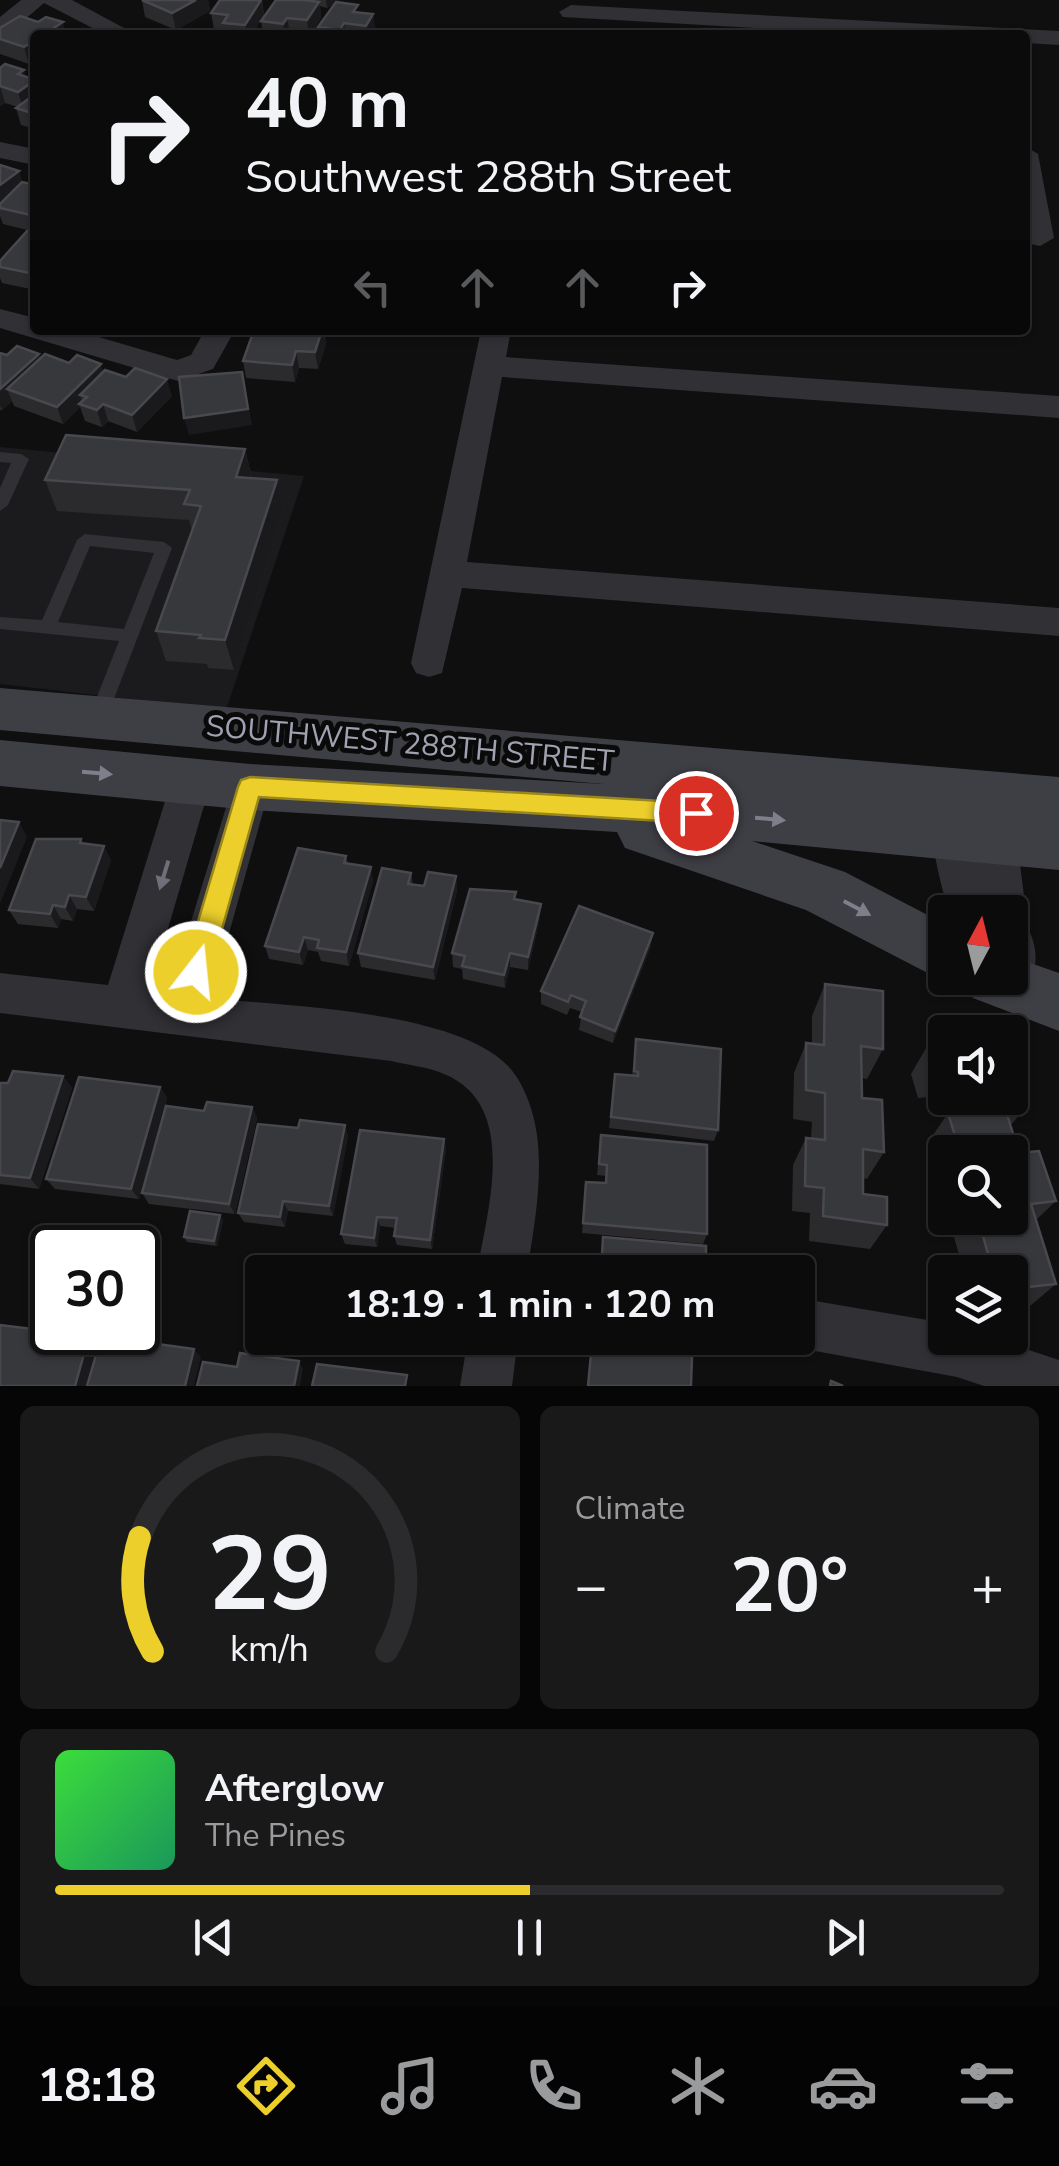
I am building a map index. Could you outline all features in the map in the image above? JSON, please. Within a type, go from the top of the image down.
[{"type":"main road","name":"SOUTHWEST 288TH STREET","points":[[0,709],[974,815],[1059,845]]},
{"type":"main road","name":"SOUTHWEST 288TH STREET","points":[[0,764],[250,787],[568,805],[974,815],[1059,801]]},
{"type":"main road","points":[[568,805],[824,890],[928,945]]},
{"type":"street","points":[[0,29],[36,0]]},
{"type":"street","points":[[54,0],[115,30]]},
{"type":"street","points":[[570,16],[820,30]]},
{"type":"street","points":[[1030,36],[1059,38]]},
{"type":"street","points":[[0,150],[30,156]]},
{"type":"street","points":[[1030,179],[1042,238]]},
{"type":"street","points":[[0,318],[30,327]]},
{"type":"street","points":[[58,335],[178,371],[202,362],[217,335]]},
{"type":"street","points":[[429,663],[495,335]]},
{"type":"street","points":[[489,366],[1059,407]]},
{"type":"street","points":[[447,574],[1059,622]]},
{"type":"street","points":[[123,1008],[192,782]]},
{"type":"street","points":[[184,1015],[250,787]]},
{"type":"street","points":[[970,895],[974,815]]},
{"type":"street","points":[[974,815],[1000,895]]},
{"type":"street","points":[[1028,974],[1059,994]]},
{"type":"street","points":[[0,993],[391,1040],[445,1052],[474,1066],[509,1102],[513,1178],[504,1255]]},
{"type":"street","points":[[815,1326],[957,1351],[1059,1386]]},
{"type":"street","points":[[486,1386],[491,1355]]},
{"type":"lane","points":[[0,457],[22,459],[0,505]]},
{"type":"lane","points":[[47,627],[85,540],[164,548],[98,718]]},
{"type":"lane","points":[[0,623],[130,636]]},
{"type":"shaded area","points":[[0,447],[304,476],[226,710],[0,684]]},
{"type":"building","points":[[142,0],[196,0],[172,13]]},
{"type":"building","points":[[220,0],[261,0],[245,25],[223,23],[228,15],[211,13]]},
{"type":"building","points":[[276,0],[319,2],[307,20],[287,18],[283,24],[261,21]]},
{"type":"building","points":[[336,2],[358,5],[353,12],[373,14],[366,26],[344,23],[340,30],[318,27]]},
{"type":"building","points":[[20,16],[38,22],[46,17],[63,22],[51,30],[30,30],[30,43],[24,47],[0,39],[0,28]]},
{"type":"building","points":[[5,64],[24,70],[18,74],[30,78],[30,84],[18,92],[0,86],[0,68]]},
{"type":"building","points":[[30,98],[30,112],[16,108]]},
{"type":"building","points":[[0,165],[19,171],[0,185]]},
{"type":"building","points":[[22,182],[30,184],[30,215],[0,208]]},
{"type":"building","points":[[30,231],[30,273],[0,267],[0,261]]},
{"type":"building","points":[[252,335],[320,335],[315,352],[296,351],[292,365],[243,361]]},
{"type":"building","points":[[17,346],[39,354],[0,389],[0,353],[7,355]]},
{"type":"building","points":[[45,354],[69,363],[77,355],[101,364],[57,407],[7,389]]},
{"type":"building","points":[[135,368],[167,379],[132,415],[103,404],[97,410],[79,404],[87,397],[80,395],[105,370],[126,377]]},
{"type":"building","points":[[242,372],[248,409],[184,418],[179,377]]},
{"type":"building","points":[[66,435],[245,449],[236,477],[277,480],[225,640],[156,631],[201,506],[184,504],[190,490],[45,480]]},
{"type":"building","points":[[0,820],[19,822],[0,868]]},
{"type":"building","points":[[36,839],[81,839],[80,843],[104,846],[86,897],[69,895],[65,907],[53,905],[50,914],[9,910]]},
{"type":"building","points":[[298,848],[346,856],[344,863],[371,867],[346,952],[317,948],[319,940],[304,937],[299,952],[265,946]]},
{"type":"building","points":[[382,868],[411,873],[408,884],[424,886],[428,872],[456,876],[433,967],[358,953]]},
{"type":"building","points":[[470,889],[516,892],[514,899],[541,904],[528,957],[510,953],[504,975],[462,966],[465,956],[452,953]]},
{"type":"building","points":[[579,906],[653,933],[615,1031],[580,1017],[586,1001],[571,995],[568,1002],[541,991]]},
{"type":"building","points":[[825,984],[883,991],[883,1049],[861,1046],[862,1098],[882,1100],[884,1152],[863,1149],[863,1194],[887,1197],[887,1225],[823,1216],[824,1188],[805,1186],[806,1138],[825,1140],[825,1093],[806,1090],[806,1043],[824,1045]]},
{"type":"building","points":[[636,1039],[721,1049],[718,1130],[611,1117],[615,1074],[638,1076],[634,1071]]},
{"type":"building","points":[[13,1071],[63,1076],[30,1178],[0,1175],[0,1083],[8,1083]]},
{"type":"building","points":[[79,1077],[160,1087],[131,1189],[46,1179]]},
{"type":"building","points":[[207,1102],[252,1107],[229,1204],[142,1193],[166,1106],[204,1111]]},
{"type":"building","points":[[949,1115],[1007,1115],[1013,1135],[955,1135]]},
{"type":"building","points":[[300,1120],[345,1125],[329,1206],[283,1201],[280,1217],[238,1213],[258,1124],[298,1128]]},
{"type":"building","points":[[360,1130],[444,1139],[430,1240],[394,1236],[397,1218],[377,1217],[374,1238],[341,1234]]},
{"type":"building","points":[[601,1135],[707,1145],[707,1234],[583,1223],[586,1182],[606,1183],[607,1165],[599,1164]]},
{"type":"building","points":[[1039,1151],[1056,1201],[1031,1204],[1056,1284],[1028,1287],[1028,1255],[988,1255],[983,1235],[1028,1235],[1028,1152]]},
{"type":"building","points":[[190,1211],[220,1215],[214,1241],[184,1237]]},
{"type":"building","points":[[603,1237],[706,1246],[706,1255],[602,1255]]},
{"type":"building","points":[[0,1325],[30,1329],[30,1355],[84,1355],[75,1386],[0,1386]]},
{"type":"building","points":[[160,1344],[194,1349],[185,1386],[87,1386],[96,1355],[160,1355]]},
{"type":"building","points":[[240,1353],[299,1361],[294,1386],[197,1386],[203,1362],[237,1367]]},
{"type":"building","points":[[591,1355],[692,1356],[691,1386],[588,1386]]},
{"type":"building","points":[[317,1364],[407,1375],[405,1386],[312,1386]]},
{"type":"route","points":[[196,972],[250,787],[696,813]]}]
